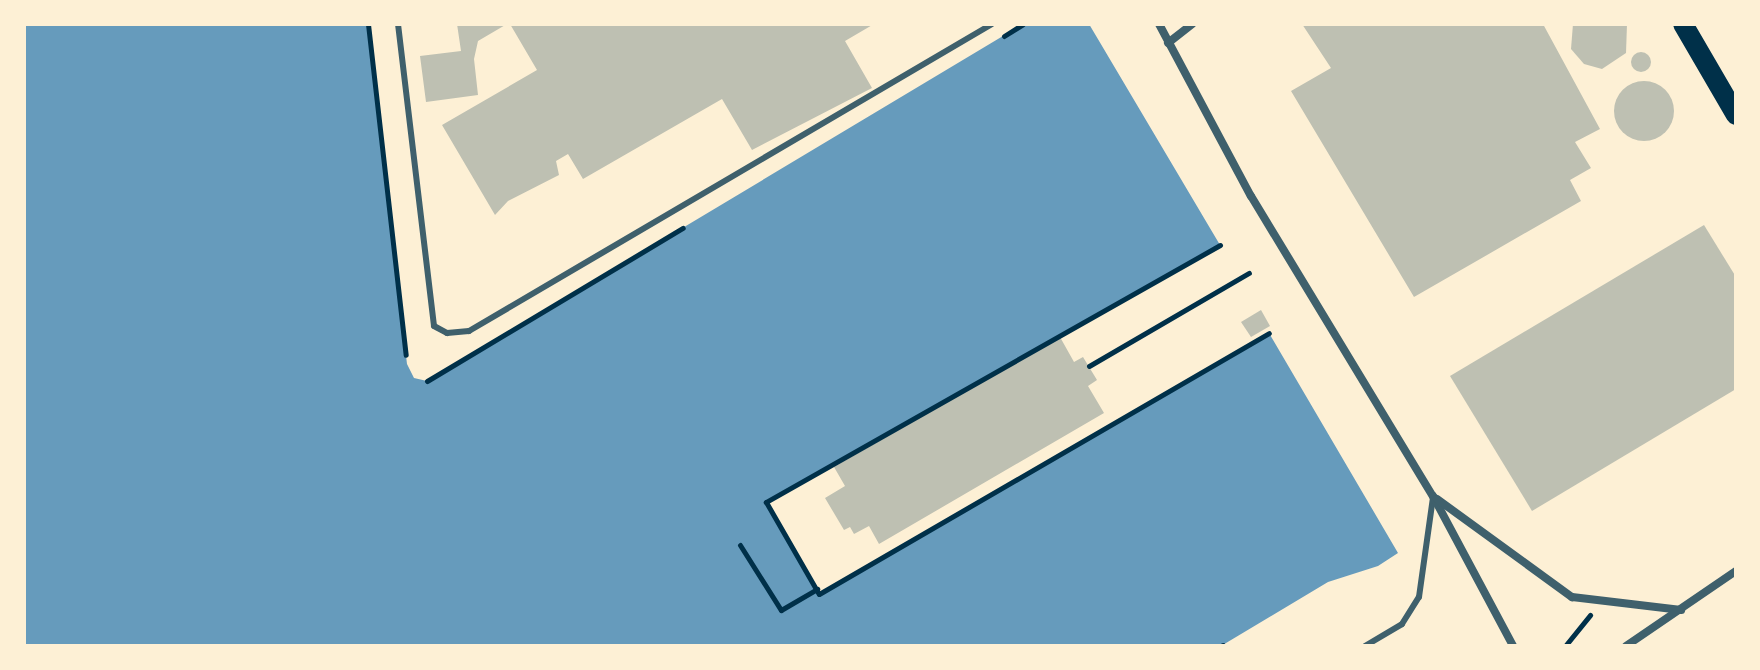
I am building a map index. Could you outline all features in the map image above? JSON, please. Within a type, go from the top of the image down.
[{"type":"main road","points":[[1683,24],[1728,89],[1736,115]]},
{"type":"street","points":[[1159,24],[1251,196],[1433,496],[1513,646]]},
{"type":"street","points":[[1168,43],[1192,24]]},
{"type":"street","points":[[1433,496],[1572,597],[1681,610]]},
{"type":"street","points":[[1626,646],[1736,571]]},
{"type":"lane","points":[[398,24],[434,326],[447,333],[469,331],[992,24]]},
{"type":"lane","points":[[1365,646],[1402,624],[1419,597],[1433,496]]},
{"type":"path","points":[[368,24],[406,355]]},
{"type":"path","points":[[1220,245],[766,502],[819,594],[1269,333]]},
{"type":"path","points":[[1089,366],[1249,273]]},
{"type":"path","points":[[740,545],[781,610],[817,589]]},
{"type":"path","points":[[1565,646],[1590,615]]},
{"type":"water","points":[[24,24],[368,24],[407,364],[414,378],[427,381],[1023,24],[1089,24],[1220,245],[766,502],[819,593],[1269,333],[1398,553],[1378,566],[1328,582],[1221,646],[24,646]]},
{"type":"building","points":[[457,24],[507,24],[478,41],[474,59],[478,95],[426,102],[420,56],[461,51]]},
{"type":"building","points":[[510,24],[874,24],[845,41],[872,88],[752,150],[722,99],[583,179],[568,154],[556,161],[559,175],[508,201],[495,215],[442,125],[537,70]]},
{"type":"building","points":[[1302,24],[1543,24],[1600,129],[1575,142],[1591,168],[1570,180],[1581,201],[1414,297],[1291,91],[1331,68]]},
{"type":"building","points":[[1573,24],[1627,24],[1626,53],[1602,69],[1584,64],[1571,49]]},
{"type":"building","points":[[1641,52],[1648,55],[1651,62],[1648,69],[1641,72],[1634,69],[1631,62],[1634,55]]},
{"type":"building","points":[[1644,81],[1666,89],[1674,111],[1666,133],[1644,141],[1622,133],[1614,111],[1622,89]]},
{"type":"building","points":[[1704,225],[1736,277],[1736,389],[1532,511],[1450,376]]},
{"type":"building","points":[[1261,310],[1270,326],[1251,337],[1241,322]]},
{"type":"building","points":[[1060,337],[1074,362],[1083,357],[1097,380],[1088,386],[1104,413],[879,544],[869,526],[854,534],[850,527],[844,530],[825,498],[845,486],[834,467]]}]
